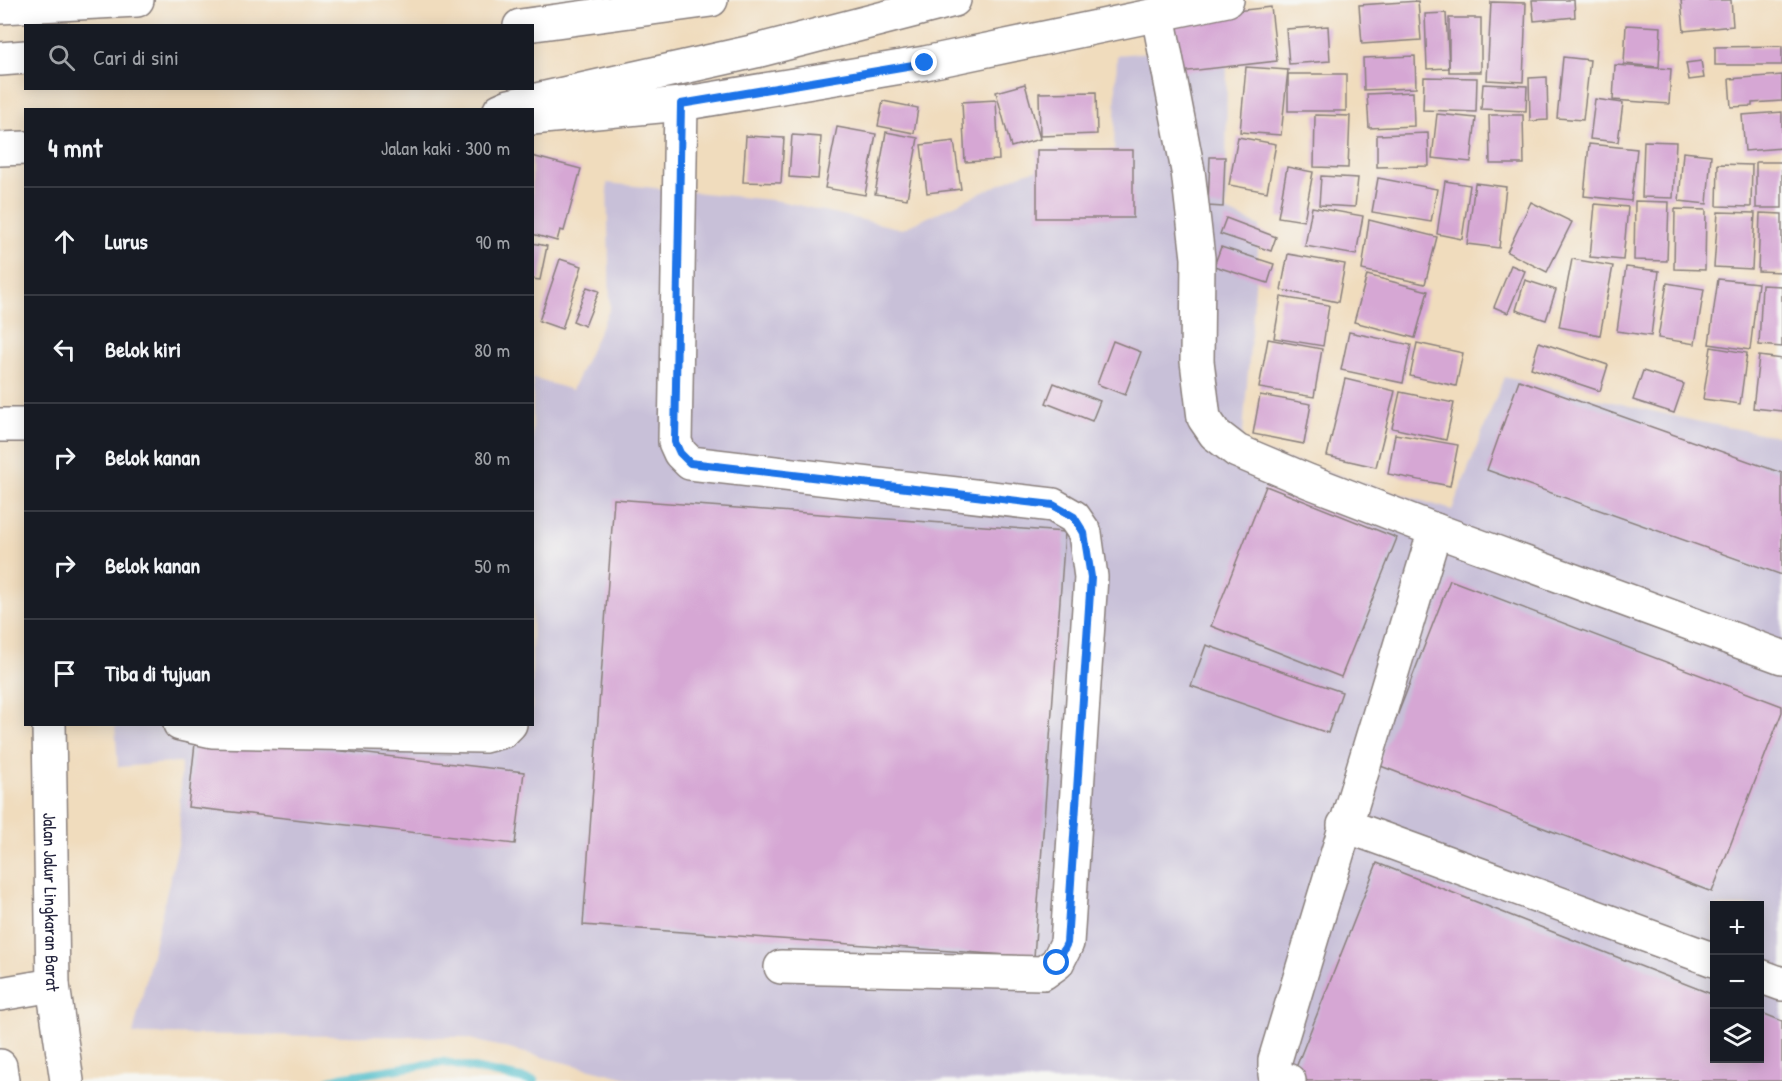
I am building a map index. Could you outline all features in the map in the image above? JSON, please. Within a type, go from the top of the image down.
[{"type":"main road","points":[[0,7],[137,0]]},
{"type":"main road","points":[[534,24],[711,0]]},
{"type":"main road","points":[[504,108],[605,83],[756,51],[954,0]]},
{"type":"main road","points":[[534,118],[681,104],[925,63],[1227,0]]},
{"type":"main road","points":[[1158,15],[1188,171],[1198,258],[1197,361],[1204,418],[1215,434],[1237,451],[1435,530],[1782,657]]},
{"type":"main road","points":[[0,59],[24,57]]},
{"type":"main road","points":[[681,104],[675,442],[680,453],[690,463],[1053,505],[1074,517],[1084,533],[1091,577],[1067,943],[1057,963],[1043,973],[781,967]]},
{"type":"main road","points":[[0,149],[24,148]]},
{"type":"main road","points":[[0,424],[24,425]]},
{"type":"main road","points":[[1289,1081],[1275,1075],[1275,1060],[1344,825],[1435,530]]},
{"type":"main road","name":"Jalan Jalur Lingkaran Barat","points":[[49,726],[53,985],[67,1081]]},
{"type":"main road","points":[[182,726],[212,731],[484,736],[503,731],[508,726]]},
{"type":"main road","points":[[1344,825],[1710,959]]},
{"type":"main road","points":[[1764,977],[1782,984]]},
{"type":"main road","points":[[0,994],[53,985]]},
{"type":"main road","points":[[0,1066],[2,1081]]},
{"type":"shaded area","points":[[1227,45],[1226,211],[1260,226],[1242,445],[1452,510],[1504,377],[1700,422],[1782,437],[1782,1081],[639,1081],[461,1037],[133,1034],[179,841],[181,762],[118,767],[115,726],[534,726],[534,378],[572,390],[610,308],[607,183],[780,201],[902,229],[1024,173],[1114,150],[1117,55]]},
{"type":"building","points":[[1532,0],[1574,0],[1575,17],[1534,21]]},
{"type":"building","points":[[1681,0],[1731,0],[1733,26],[1684,31]]},
{"type":"building","points":[[1418,1],[1421,40],[1362,44],[1359,5]]},
{"type":"building","points":[[1491,2],[1526,3],[1523,82],[1487,80]]},
{"type":"building","points":[[1271,7],[1277,61],[1180,72],[1173,18]]},
{"type":"building","points":[[1446,13],[1449,68],[1427,69],[1425,14]]},
{"type":"building","points":[[1449,18],[1481,18],[1481,72],[1449,72]]},
{"type":"building","points":[[1626,25],[1661,27],[1659,67],[1624,64]]},
{"type":"building","points":[[1328,26],[1330,61],[1289,64],[1286,29]]},
{"type":"building","points":[[1782,46],[1782,65],[1715,65],[1715,47]]},
{"type":"building","points":[[1415,56],[1416,88],[1364,90],[1363,58]]},
{"type":"building","points":[[1563,57],[1590,60],[1583,120],[1557,118]]},
{"type":"building","points":[[1701,61],[1704,78],[1689,80],[1686,63]]},
{"type":"building","points":[[1615,65],[1671,69],[1669,104],[1613,100]]},
{"type":"building","points":[[1246,67],[1288,70],[1281,135],[1240,132]]},
{"type":"building","points":[[1288,74],[1346,74],[1346,111],[1288,111]]},
{"type":"building","points":[[1782,75],[1782,101],[1731,107],[1729,79]]},
{"type":"building","points":[[1424,77],[1477,78],[1476,112],[1423,110]]},
{"type":"building","points":[[1547,77],[1548,120],[1530,121],[1529,78]]},
{"type":"building","points":[[1025,84],[1040,139],[1011,147],[996,92]]},
{"type":"building","points":[[1483,84],[1527,86],[1526,111],[1481,109]]},
{"type":"building","points":[[1096,92],[1097,134],[1040,136],[1039,93]]},
{"type":"building","points":[[1413,92],[1414,126],[1369,128],[1367,94]]},
{"type":"building","points":[[1595,99],[1623,103],[1618,142],[1590,139]]},
{"type":"building","points":[[996,100],[999,160],[965,162],[962,102]]},
{"type":"building","points":[[883,101],[918,108],[914,133],[878,126]]},
{"type":"building","points":[[1782,112],[1782,148],[1745,151],[1742,115]]},
{"type":"building","points":[[1437,114],[1476,118],[1471,162],[1432,158]]},
{"type":"building","points":[[1315,115],[1350,116],[1348,168],[1314,167]]},
{"type":"building","points":[[1489,115],[1523,115],[1524,164],[1490,164]]},
{"type":"building","points":[[837,127],[876,134],[865,195],[825,188]]},
{"type":"building","points":[[886,132],[918,138],[907,199],[875,194]]},
{"type":"building","points":[[1428,133],[1429,166],[1377,167],[1377,135]]},
{"type":"building","points":[[792,135],[821,137],[818,179],[789,177]]},
{"type":"building","points":[[746,136],[784,138],[781,183],[743,182]]},
{"type":"building","points":[[1238,137],[1276,144],[1267,192],[1229,185]]},
{"type":"building","points":[[954,141],[961,189],[927,193],[921,145]]},
{"type":"building","points":[[1644,141],[1676,142],[1673,198],[1642,197]]},
{"type":"building","points":[[1589,144],[1637,149],[1631,201],[1584,196]]},
{"type":"building","points":[[1037,150],[1133,150],[1133,218],[1037,218]]},
{"type":"building","points":[[1683,152],[1711,155],[1707,204],[1679,201]]},
{"type":"building","points":[[534,157],[581,169],[564,231],[560,230],[557,241],[534,235]]},
{"type":"building","points":[[1210,157],[1225,157],[1223,207],[1208,206]]},
{"type":"building","points":[[1756,162],[1782,162],[1782,208],[1756,208]]},
{"type":"building","points":[[1718,164],[1752,165],[1751,207],[1717,206]]},
{"type":"building","points":[[1287,167],[1313,172],[1304,221],[1278,217]]},
{"type":"building","points":[[1321,176],[1358,178],[1355,207],[1319,205]]},
{"type":"building","points":[[1378,178],[1437,189],[1431,222],[1372,212]]},
{"type":"building","points":[[1445,181],[1470,185],[1462,239],[1437,234]]},
{"type":"building","points":[[1475,183],[1506,187],[1499,248],[1467,244]]},
{"type":"building","points":[[1635,201],[1669,202],[1667,261],[1634,260]]},
{"type":"building","points":[[1531,202],[1572,222],[1547,272],[1507,252]]},
{"type":"building","points":[[1595,204],[1628,207],[1623,260],[1590,257]]},
{"type":"building","points":[[1312,207],[1363,216],[1356,255],[1305,246]]},
{"type":"building","points":[[1675,209],[1706,210],[1705,270],[1674,269]]},
{"type":"building","points":[[1718,212],[1755,213],[1752,269],[1714,267]]},
{"type":"building","points":[[1760,213],[1782,214],[1782,272],[1758,271]]},
{"type":"building","points":[[1226,218],[1276,237],[1271,251],[1220,234]]},
{"type":"building","points":[[1369,220],[1437,237],[1425,284],[1362,270]]},
{"type":"building","points":[[534,243],[547,246],[540,280],[534,279]]},
{"type":"building","points":[[1221,247],[1274,264],[1268,283],[1214,266]]},
{"type":"building","points":[[1288,254],[1345,264],[1338,302],[1281,290]]},
{"type":"building","points":[[560,259],[582,266],[562,329],[539,321]]},
{"type":"building","points":[[1572,259],[1613,266],[1600,335],[1559,327]]},
{"type":"building","points":[[1511,265],[1525,271],[1508,313],[1494,307]]},
{"type":"building","points":[[1626,267],[1659,271],[1651,336],[1617,331]]},
{"type":"building","points":[[1367,275],[1428,291],[1415,338],[1354,322]]},
{"type":"building","points":[[1718,279],[1758,283],[1750,350],[1709,344]]},
{"type":"building","points":[[1525,280],[1556,290],[1546,320],[1516,310]]},
{"type":"building","points":[[1667,283],[1704,289],[1695,344],[1658,338]]},
{"type":"building","points":[[1762,285],[1782,286],[1782,347],[1759,345]]},
{"type":"building","points":[[587,287],[599,291],[585,326],[573,321]]},
{"type":"building","points":[[1281,297],[1329,305],[1323,346],[1274,338]]},
{"type":"building","points":[[1349,332],[1411,345],[1403,383],[1341,370]]},
{"type":"building","points":[[1268,339],[1322,349],[1314,397],[1259,388]]},
{"type":"building","points":[[1113,341],[1141,352],[1125,395],[1097,384]]},
{"type":"building","points":[[1539,342],[1608,365],[1600,391],[1531,368]]},
{"type":"building","points":[[1417,343],[1463,353],[1456,386],[1410,376]]},
{"type":"building","points":[[1711,347],[1747,353],[1740,404],[1703,399]]},
{"type":"building","points":[[1759,356],[1782,359],[1782,411],[1753,408]]},
{"type":"building","points":[[1643,371],[1684,384],[1674,413],[1633,400]]},
{"type":"building","points":[[1345,379],[1395,391],[1376,467],[1327,456]]},
{"type":"building","points":[[1519,380],[1782,473],[1782,575],[1487,470]]},
{"type":"building","points":[[1054,383],[1100,401],[1092,421],[1046,403]]},
{"type":"building","points":[[1400,392],[1454,403],[1446,440],[1392,428]]},
{"type":"building","points":[[1260,395],[1311,404],[1304,444],[1253,434]]},
{"type":"building","points":[[1395,434],[1458,445],[1450,486],[1388,474]]},
{"type":"building","points":[[1266,486],[1397,538],[1341,677],[1211,626]]},
{"type":"building","points":[[614,499],[1065,532],[1034,957],[583,925]]},
{"type":"building","points":[[1450,580],[1782,706],[1782,712],[1712,892],[1378,765]]},
{"type":"building","points":[[1206,645],[1342,692],[1328,733],[1191,686]]},
{"type":"building","points":[[196,734],[524,772],[515,844],[188,807]]},
{"type":"building","points":[[1377,863],[1710,993],[1710,1063],[1764,1063],[1764,1014],[1782,1021],[1782,1081],[1308,1081],[1293,1075]]},
{"type":"waterway","points":[[329,1081],[442,1062],[534,1081]]},
{"type":"route","points":[[925,63],[681,104],[675,442],[680,453],[690,463],[1053,505],[1074,517],[1084,533],[1091,577],[1067,943],[1057,963]]}]
